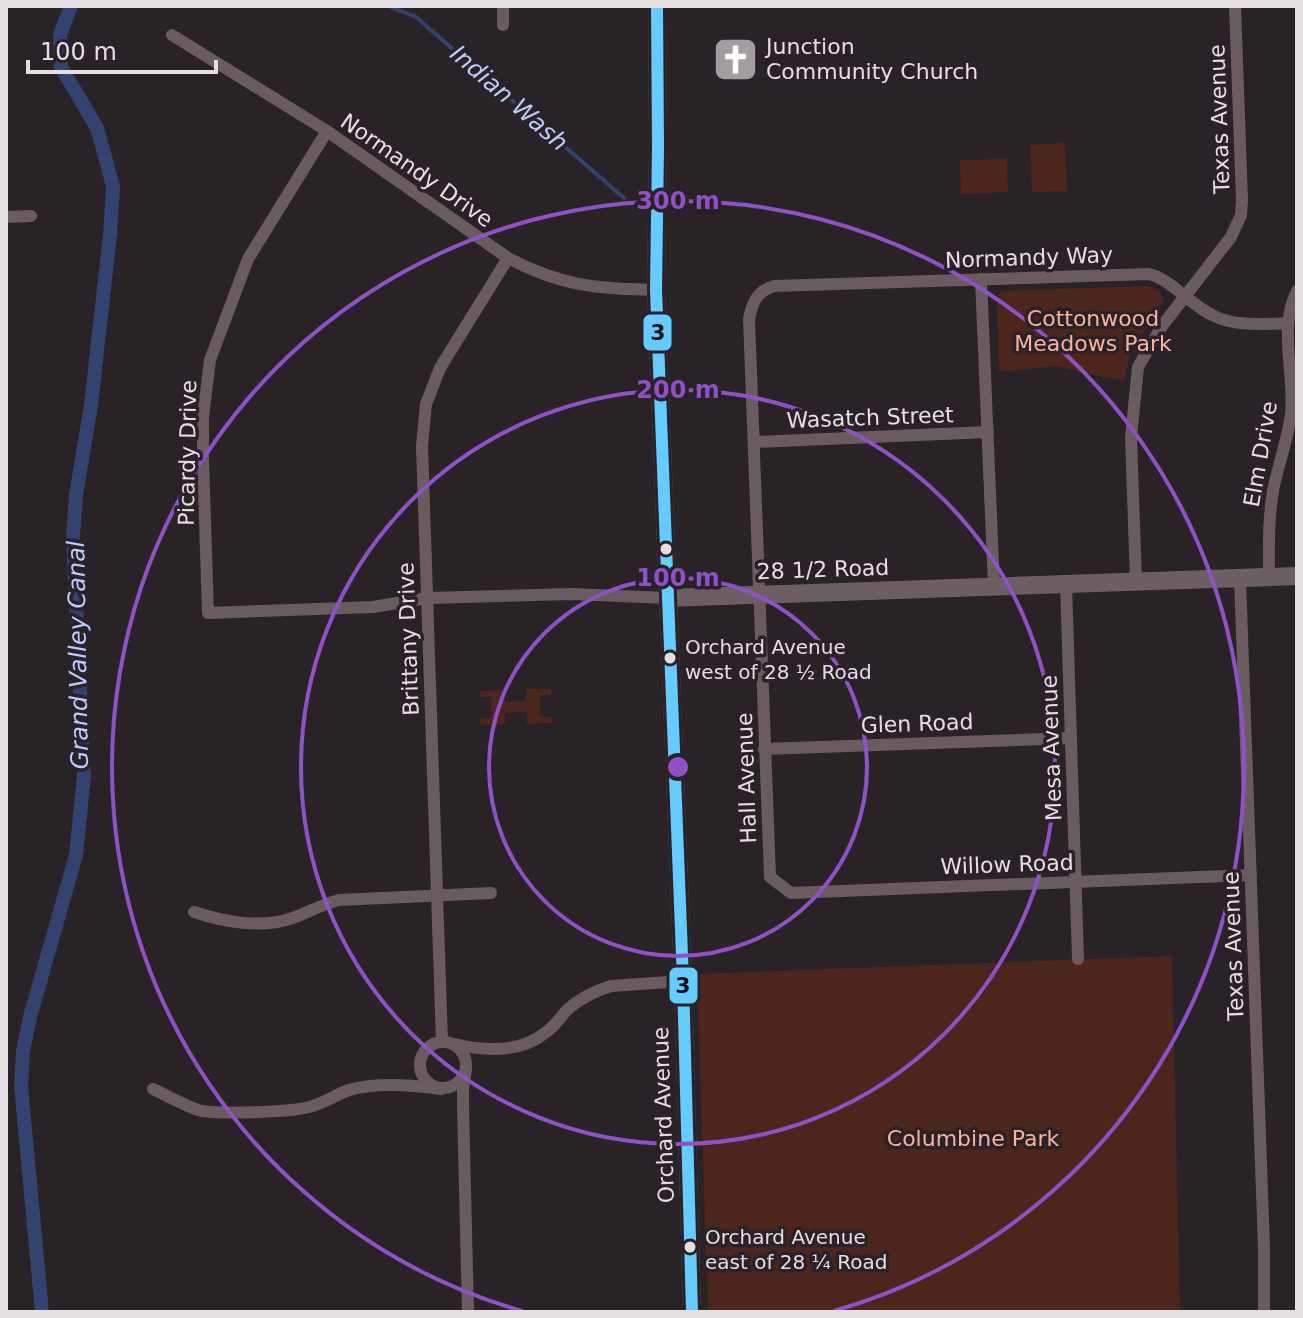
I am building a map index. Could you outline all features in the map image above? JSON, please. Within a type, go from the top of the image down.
[{"type":"main road","name":"Orchard Avenue","points":[[657,6],[656,290],[683,981],[692,1312]]},
{"type":"main road","name":"28 1/2 Road","points":[[667,598],[1297,576]]},
{"type":"street","points":[[503,6],[503,25]]},
{"type":"street","name":"Texas Avenue","points":[[1136,582],[1131,437],[1138,367],[1162,326],[1231,237],[1241,215],[1235,6]]},
{"type":"street","name":"Normandy Drive","points":[[172,35],[327,131],[508,258],[570,284],[656,290]]},
{"type":"street","name":"Picardy Drive","points":[[208,613],[203,417],[210,360],[248,259],[327,131]]},
{"type":"street","points":[[6,217],[31,216]]},
{"type":"street","name":"Brittany Drive","points":[[448,1043],[437,895],[422,446],[426,404],[440,368],[508,258]]},
{"type":"street","name":"Normandy Way","points":[[758,294],[765,289],[784,286],[1148,274],[1157,275],[1185,298],[1224,320],[1252,324],[1288,323]]},
{"type":"street","points":[[981,279],[994,587]]},
{"type":"street","name":"Elm Drive","points":[[1269,577],[1270,508],[1291,409],[1288,323],[1297,291]]},
{"type":"street","name":"Hall Avenue","points":[[758,294],[749,319],[770,877]]},
{"type":"street","name":"Wasatch Street","points":[[754,442],[988,432]]},
{"type":"street","name":"Texas Avenue","points":[[1240,578],[1264,1312]]},
{"type":"street","name":"Mesa Avenue","points":[[1066,584],[1078,959]]},
{"type":"street","name":"28 1/2 Road","points":[[208,613],[373,607],[427,598],[571,594],[667,598]]},
{"type":"street","name":"Glen Road","points":[[764,749],[1071,738]]},
{"type":"street","name":"Willow Road","points":[[770,877],[791,893],[1251,875]]},
{"type":"street","points":[[194,912],[227,921],[271,922],[292,918],[339,900],[491,893]]},
{"type":"street","points":[[441,1089],[427,1083],[422,1076],[420,1061],[427,1048],[448,1043],[485,1049],[517,1046],[545,1034],[581,998],[601,989],[683,981]]},
{"type":"street","points":[[448,1043],[463,1053],[466,1069],[463,1106],[468,1312]]},
{"type":"street","points":[[153,1089],[192,1107],[217,1113],[303,1108],[362,1088],[400,1085],[448,1088],[460,1081],[466,1069]]},
{"type":"green space","points":[[1065,143],[1067,191],[1032,192],[1030,145]]},
{"type":"green space","points":[[1007,159],[1008,192],[961,194],[960,160]]},
{"type":"green space","name":"Cottonwood Meadows Park","points":[[1149,286],[1158,291],[1164,300],[1130,355],[1124,381],[1054,366],[999,372],[997,298],[1001,291]]},
{"type":"green space","points":[[526,689],[551,689],[551,695],[540,695],[540,716],[552,717],[553,723],[527,724],[527,712],[505,713],[505,724],[480,725],[479,719],[491,718],[491,697],[480,697],[480,691],[504,690],[505,702],[526,701]]},
{"type":"green space","name":"Columbine Park","points":[[1172,956],[1180,1312],[708,1312],[697,974]]},
{"type":"waterway","name":"Grand Valley Canal","points":[[42,1312],[21,1086],[23,1051],[76,855],[84,775],[73,538],[76,495],[91,405],[113,186],[97,128],[61,67],[60,35],[71,6]]},
{"type":"waterway","name":"Indian Wash","points":[[388,6],[416,17],[624,198]]},
{"type":"transit line","name":"3","points":[[657,6],[656,290],[683,981],[692,1312]]},
{"type":"place","name":"Junction Community Church","points":[[735,59]]},
{"type":"place","name":"Orchard Avenue west of 28 ½ Road","points":[[670,658]]},
{"type":"place","name":"Orchard Avenue east of 28 ¼ Road","points":[[690,1247]]}]
